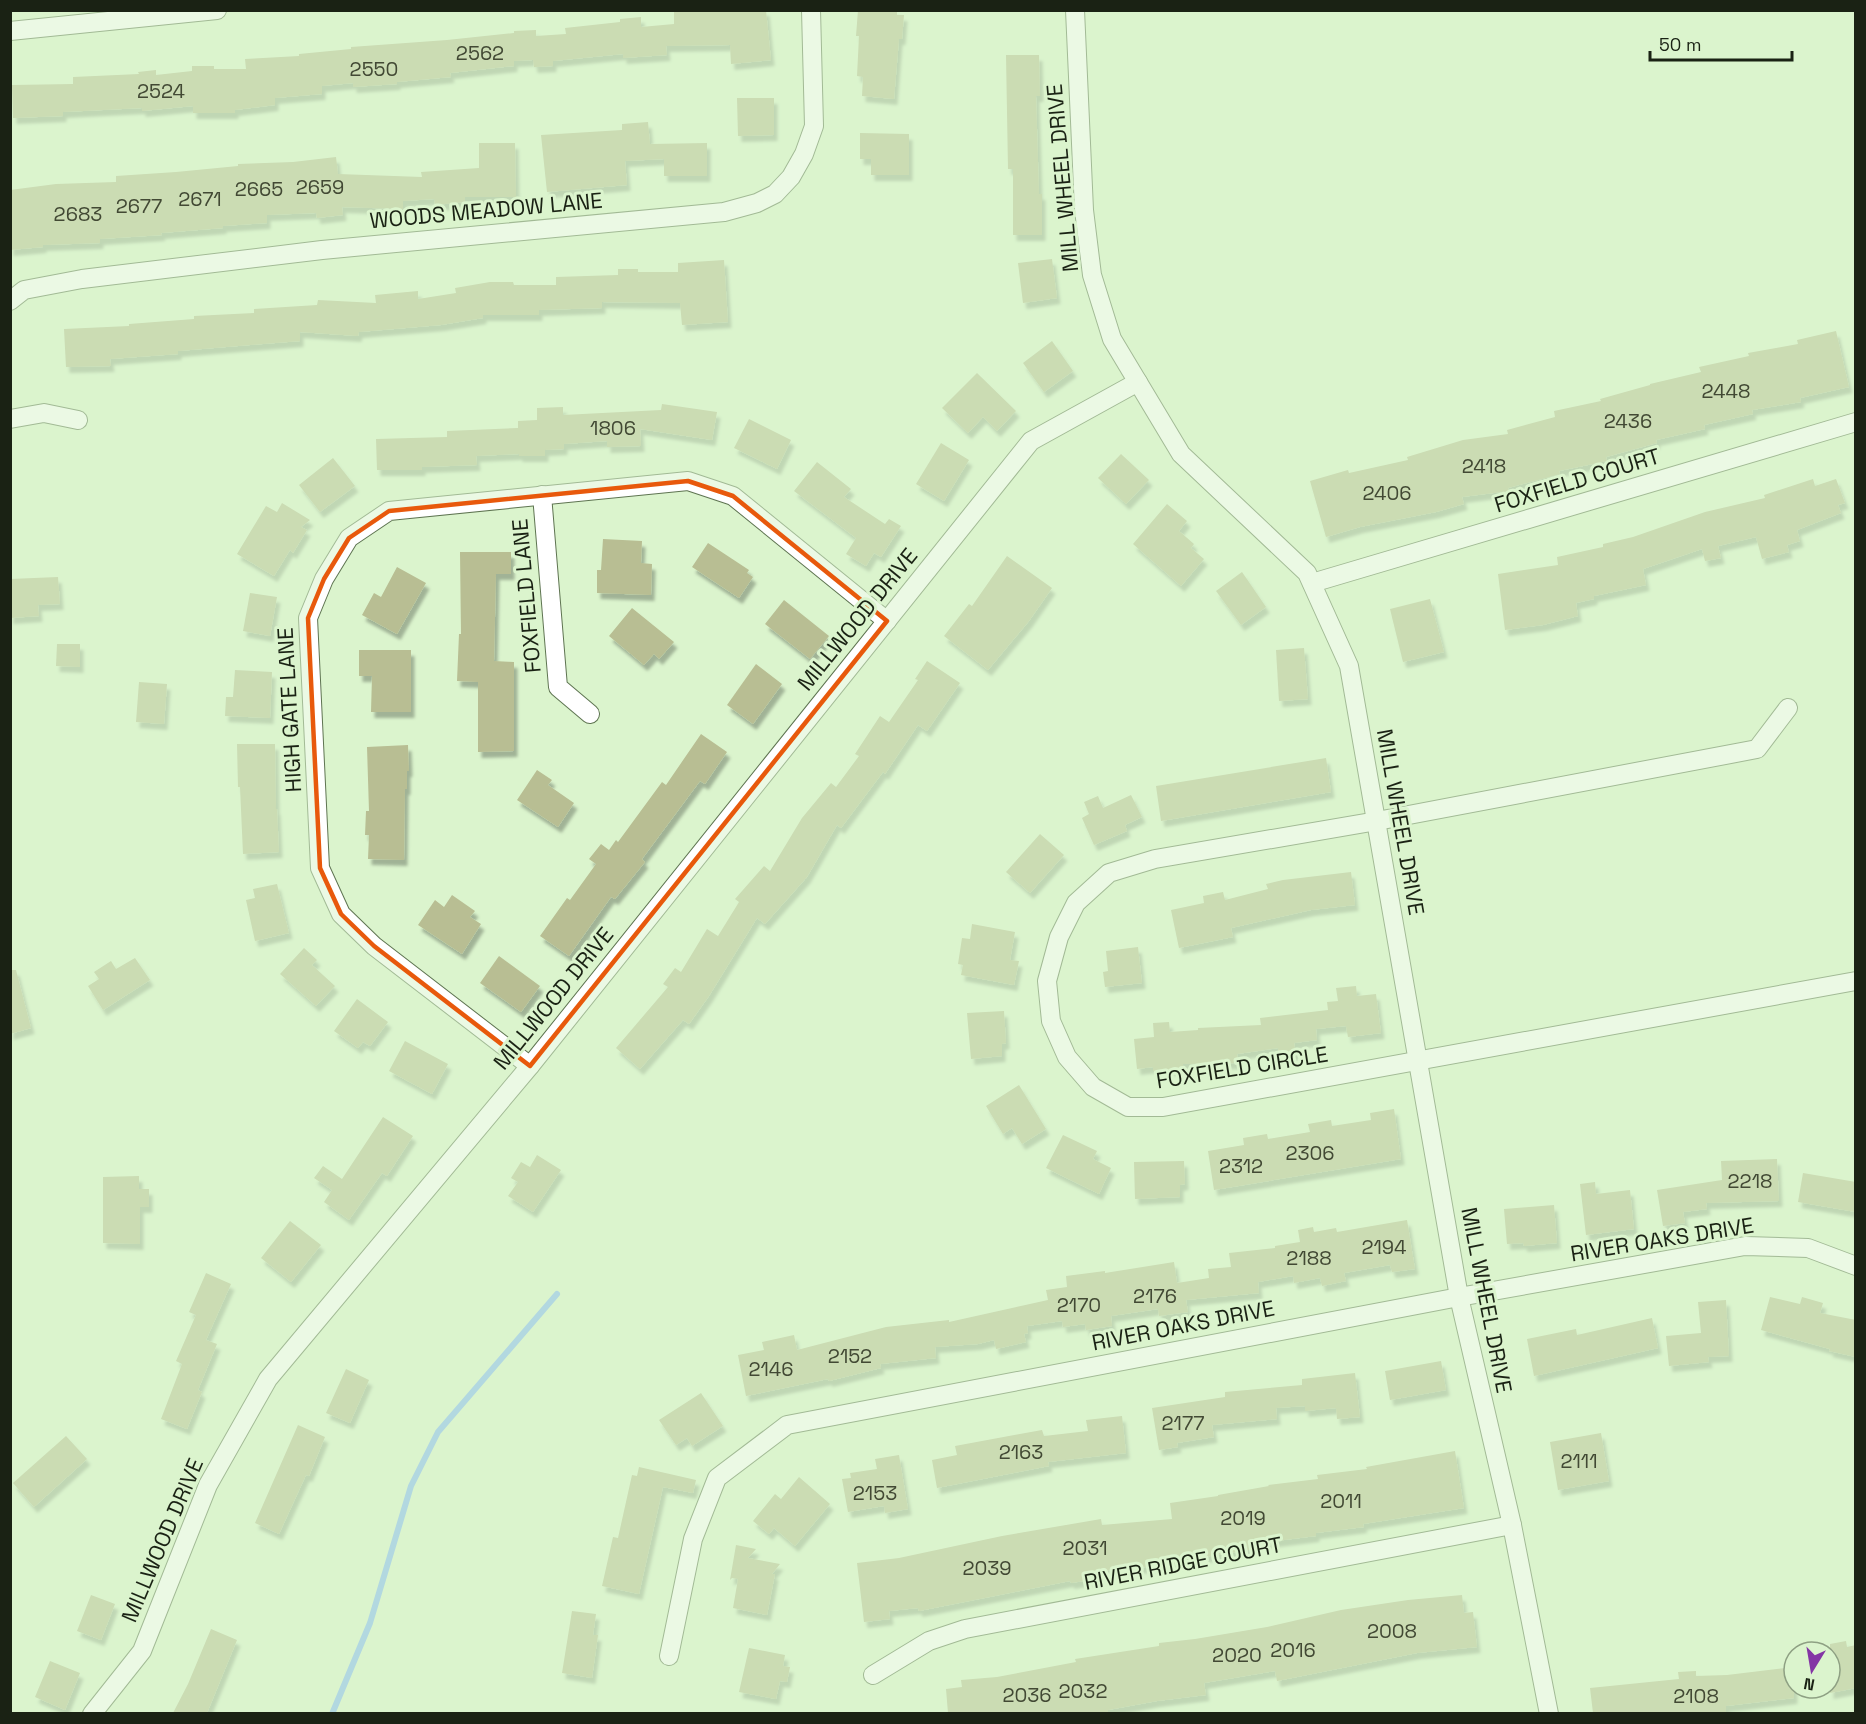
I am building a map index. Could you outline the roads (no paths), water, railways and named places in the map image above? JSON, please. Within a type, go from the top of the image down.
[{"type":"street","points":[[10,31],[217,10]]},
{"type":"street","name":"WOODS MEADOW LANE","points":[[10,301],[24,290],[82,279],[322,250],[724,212],[757,203],[775,194],[791,177],[804,154],[814,126],[811,10]]},
{"type":"street","name":"MILL WHEEL DRIVE","points":[[1075,10],[1084,210],[1092,275],[1112,339],[1181,454],[1308,573],[1349,666],[1459,1297],[1512,1525],[1550,1713]]},
{"type":"street","name":"MILLWOOD DRIVE","points":[[92,1713],[142,1652],[208,1485],[268,1379],[530,1065],[1031,441],[1138,382]]},
{"type":"street","points":[[10,419],[44,414],[78,420]]},
{"type":"street","name":"FOXFIELD COURT","points":[[1312,583],[1856,422]]},
{"type":"street","name":"HIGH GATE LANE","points":[[530,1065],[374,946],[341,914],[320,868],[308,618],[324,579],[350,538],[389,511],[688,481],[733,496],[887,621]]},
{"type":"street","name":"FOXFIELD LANE","points":[[542,495],[558,687],[590,714]]},
{"type":"street","name":"FOXFIELD CIRCLE","points":[[1788,708],[1756,749],[1377,821],[1155,859],[1109,873],[1076,903],[1059,937],[1047,981],[1051,1021],[1066,1057],[1093,1087],[1128,1107],[1163,1107],[1856,981]]},
{"type":"street","name":"RIVER OAKS DRIVE","points":[[669,1656],[693,1539],[717,1478],[787,1425],[1459,1297],[1745,1246],[1808,1248],[1856,1266]]},
{"type":"street","name":"RIVER RIDGE COURT","points":[[873,1675],[929,1641],[965,1629],[1512,1525]]},
{"type":"waterway","points":[[332,1714],[370,1623],[411,1486],[438,1432],[557,1294]]}]
